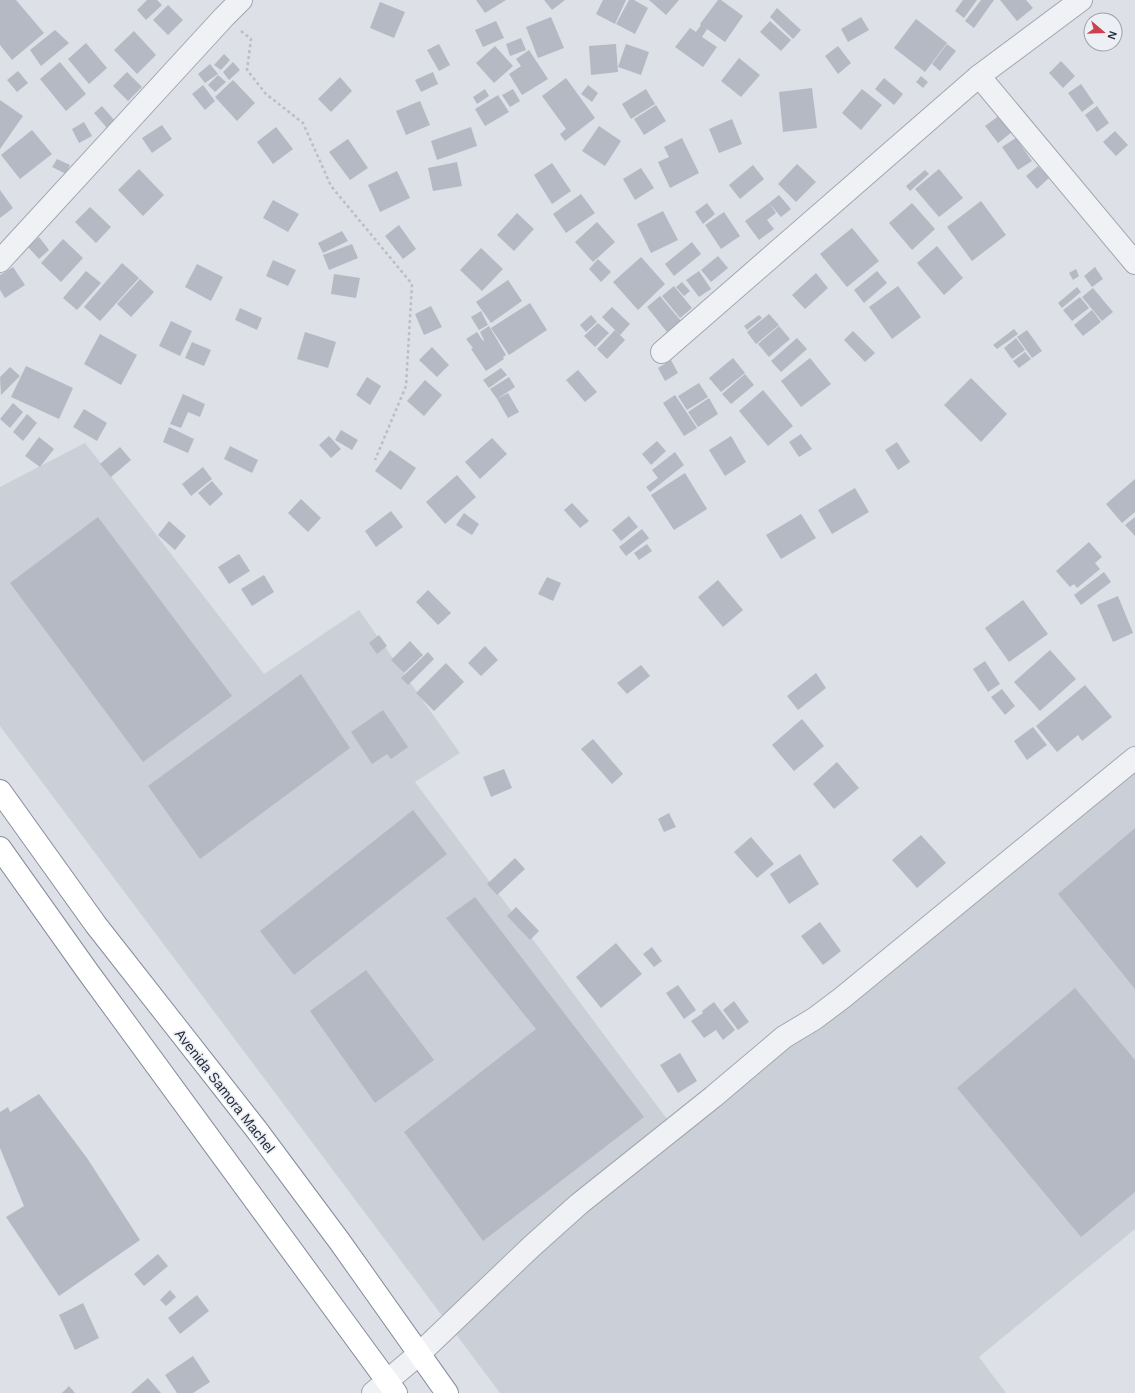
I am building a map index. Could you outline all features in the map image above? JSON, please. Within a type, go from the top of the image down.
[{"type":"highway","name":"Avenida Samora Machel","points":[[0,791],[96,925],[256,1129],[340,1242],[447,1393]]},
{"type":"highway","points":[[0,848],[385,1389]]},
{"type":"street","points":[[0,261],[241,0]]},
{"type":"street","points":[[662,352],[978,76],[1081,0]]},
{"type":"street","points":[[978,76],[1135,263]]},
{"type":"street","points":[[385,1389],[419,1354],[531,1247],[579,1204],[713,1097],[784,1037],[814,1019],[842,998],[1135,758]]},
{"type":"path","points":[[224,17],[251,39],[247,70],[266,94],[302,123],[330,186],[412,284],[406,386],[375,460]]},
{"type":"shaded area","points":[[85,443],[264,674],[359,610],[460,753],[415,782],[679,1135],[1135,758],[1135,1229],[979,1357],[1006,1393],[500,1393],[0,726],[0,487]]},
{"type":"building","points":[[0,0],[16,0],[44,33],[12,60],[0,45]]},
{"type":"building","points":[[147,0],[157,0],[162,5],[146,20],[137,10]]},
{"type":"building","points":[[476,0],[506,0],[485,13]]},
{"type":"building","points":[[544,0],[565,0],[552,10]]},
{"type":"building","points":[[603,0],[626,0],[615,24],[596,14]]},
{"type":"building","points":[[629,0],[634,0],[648,8],[635,34],[616,24]]},
{"type":"building","points":[[649,0],[679,0],[666,15]]},
{"type":"building","points":[[718,0],[721,0],[743,16],[725,42],[707,29],[702,37],[717,47],[703,67],[675,47],[690,28],[696,32],[701,25],[700,24]]},
{"type":"building","points":[[963,0],[977,0],[964,18],[955,11]]},
{"type":"building","points":[[981,0],[994,0],[974,28],[965,21]]},
{"type":"building","points":[[1000,0],[1026,0],[1033,8],[1017,21]]},
{"type":"building","points":[[380,2],[405,12],[394,38],[370,28]]},
{"type":"building","points":[[168,5],[183,20],[168,35],[153,20]]},
{"type":"building","points":[[777,8],[801,30],[793,39],[770,17]]},
{"type":"building","points":[[551,17],[564,48],[538,58],[526,27]]},
{"type":"building","points":[[861,17],[869,30],[848,42],[841,29]]},
{"type":"building","points":[[916,19],[947,43],[925,72],[894,48]]},
{"type":"building","points":[[496,21],[504,38],[483,47],[475,30]]},
{"type":"building","points":[[770,21],[791,40],[781,51],[760,32]]},
{"type":"building","points":[[55,30],[69,43],[41,66],[30,50]]},
{"type":"building","points":[[134,31],[156,55],[137,74],[114,50]]},
{"type":"building","points":[[521,38],[526,50],[510,56],[506,44]]},
{"type":"building","points":[[86,43],[107,68],[89,84],[68,59]]},
{"type":"building","points":[[439,44],[450,65],[439,71],[427,50]]},
{"type":"building","points":[[616,44],[618,72],[591,75],[589,46]]},
{"type":"building","points":[[626,44],[649,52],[641,75],[618,67]]},
{"type":"building","points":[[947,44],[956,51],[940,71],[932,64]]},
{"type":"building","points":[[495,46],[513,66],[494,83],[476,63]]},
{"type":"building","points":[[838,46],[851,63],[838,74],[825,56]]},
{"type":"building","points":[[529,50],[548,79],[522,95],[509,74],[521,66],[516,59]]},
{"type":"building","points":[[224,54],[230,60],[221,70],[214,65]]},
{"type":"building","points":[[739,58],[760,75],[741,97],[721,81]]},
{"type":"building","points":[[1061,61],[1075,76],[1063,88],[1049,73]]},
{"type":"building","points":[[60,62],[86,94],[66,111],[40,79]]},
{"type":"building","points":[[233,62],[240,70],[229,80],[223,72]]},
{"type":"building","points":[[210,64],[218,74],[205,83],[198,74]]},
{"type":"building","points":[[18,71],[28,83],[17,92],[7,80]]},
{"type":"building","points":[[127,72],[142,87],[128,101],[113,86]]},
{"type":"building","points":[[433,72],[438,84],[421,92],[415,80]]},
{"type":"building","points":[[218,75],[226,82],[215,92],[208,85]]},
{"type":"building","points":[[921,76],[928,82],[923,88],[916,82]]},
{"type":"building","points":[[340,77],[352,91],[331,112],[318,99]]},
{"type":"building","points":[[566,78],[595,118],[565,141],[560,134],[566,129],[542,96]]},
{"type":"building","points":[[884,78],[903,94],[894,105],[875,89]]},
{"type":"building","points":[[233,80],[255,103],[237,121],[215,97]]},
{"type":"building","points":[[1081,84],[1094,103],[1082,112],[1068,93]]},
{"type":"building","points":[[203,85],[215,101],[205,110],[192,94]]},
{"type":"building","points":[[588,85],[598,93],[592,102],[581,94]]},
{"type":"building","points":[[812,88],[817,128],[783,132],[779,92]]},
{"type":"building","points":[[485,89],[489,96],[477,104],[473,97]]},
{"type":"building","points":[[513,89],[520,101],[510,107],[502,95]]},
{"type":"building","points":[[646,89],[655,104],[631,119],[622,104]]},
{"type":"building","points":[[862,89],[882,105],[861,130],[842,113]]},
{"type":"building","points":[[498,95],[509,112],[485,126],[475,109]]},
{"type":"building","points":[[0,100],[23,116],[0,149]]},
{"type":"building","points":[[420,101],[430,125],[406,135],[396,111]]},
{"type":"building","points":[[656,105],[666,121],[644,135],[634,119]]},
{"type":"building","points":[[102,106],[115,121],[107,128],[94,113]]},
{"type":"building","points":[[1097,106],[1109,123],[1097,132],[1085,115]]},
{"type":"building","points":[[1000,115],[1012,132],[998,143],[985,126]]},
{"type":"building","points":[[732,119],[742,144],[719,153],[709,129]]},
{"type":"building","points":[[84,122],[92,136],[79,143],[72,129]]},
{"type":"building","points":[[162,125],[172,139],[152,153],[142,138]]},
{"type":"building","points":[[599,126],[621,141],[605,166],[582,151]]},
{"type":"building","points":[[276,127],[293,149],[273,164],[257,142]]},
{"type":"building","points":[[471,127],[477,146],[437,160],[431,141]]},
{"type":"building","points":[[32,130],[52,154],[20,179],[1,155]]},
{"type":"building","points":[[1115,131],[1128,145],[1116,156],[1103,142]]},
{"type":"building","points":[[682,138],[699,173],[670,188],[658,162],[669,157],[664,147]]},
{"type":"building","points":[[1016,138],[1032,161],[1018,170],[1002,147]]},
{"type":"building","points":[[348,139],[368,168],[350,180],[329,152]]},
{"type":"building","points":[[57,159],[70,165],[66,174],[52,167]]},
{"type":"building","points":[[457,162],[462,186],[433,191],[428,168]]},
{"type":"building","points":[[552,163],[571,191],[552,204],[534,175]]},
{"type":"building","points":[[797,164],[816,182],[796,202],[778,184]]},
{"type":"building","points":[[753,165],[764,179],[740,199],[729,185]]},
{"type":"building","points":[[1038,166],[1049,178],[1037,189],[1026,176]]},
{"type":"building","points":[[641,168],[654,188],[635,200],[623,179]]},
{"type":"building","points":[[139,169],[164,195],[143,216],[118,190]]},
{"type":"building","points":[[939,169],[963,198],[939,217],[915,189]]},
{"type":"building","points":[[925,170],[929,174],[910,191],[906,186]]},
{"type":"building","points":[[397,171],[410,198],[380,212],[368,185]]},
{"type":"building","points":[[0,190],[13,208],[0,218]]},
{"type":"building","points":[[581,194],[595,213],[566,233],[553,214]]},
{"type":"building","points":[[779,195],[791,209],[781,217],[769,203]]},
{"type":"building","points":[[273,200],[299,214],[288,232],[263,218]]},
{"type":"building","points":[[981,201],[1006,235],[972,261],[947,227]]},
{"type":"building","points":[[707,203],[715,214],[703,224],[695,212]]},
{"type":"building","points":[[769,203],[776,213],[767,220],[774,229],[759,240],[745,221]]},
{"type":"building","points":[[912,203],[935,229],[912,250],[889,223]]},
{"type":"building","points":[[90,207],[111,227],[96,243],[75,222]]},
{"type":"building","points":[[663,211],[678,240],[651,253],[637,224]]},
{"type":"building","points":[[724,212],[740,236],[721,249],[705,225]]},
{"type":"building","points":[[517,213],[534,229],[514,251],[497,235]]},
{"type":"building","points":[[597,222],[615,242],[593,262],[575,242]]},
{"type":"building","points":[[399,225],[416,249],[403,259],[385,236]]},
{"type":"building","points":[[852,228],[879,261],[847,287],[820,254]]},
{"type":"building","points":[[342,231],[348,241],[323,253],[318,243]]},
{"type":"building","points":[[39,237],[49,250],[39,259],[28,247]]},
{"type":"building","points":[[63,239],[83,258],[61,282],[41,263]]},
{"type":"building","points":[[692,242],[701,254],[674,276],[665,264]]},
{"type":"building","points":[[352,244],[358,258],[329,270],[323,255]]},
{"type":"building","points":[[937,246],[963,278],[944,295],[917,263]]},
{"type":"building","points":[[481,248],[503,269],[482,291],[460,270]]},
{"type":"building","points":[[718,256],[728,268],[711,282],[701,270]]},
{"type":"building","points":[[641,257],[665,284],[638,310],[613,282]]},
{"type":"building","points":[[598,259],[611,272],[601,282],[589,269]]},
{"type":"building","points":[[273,260],[296,270],[288,286],[266,276]]},
{"type":"building","points":[[122,263],[139,278],[100,321],[84,307]]},
{"type":"building","points":[[197,264],[223,277],[211,301],[185,287]]},
{"type":"building","points":[[13,267],[25,285],[5,298],[0,290],[0,275]]},
{"type":"building","points":[[1095,267],[1103,279],[1092,287],[1084,276]]},
{"type":"building","points":[[1076,269],[1079,276],[1073,280],[1069,273]]},
{"type":"building","points":[[86,271],[101,283],[77,310],[63,298]]},
{"type":"building","points":[[699,271],[711,289],[699,297],[686,280]]},
{"type":"building","points":[[877,271],[887,283],[864,303],[854,290]]},
{"type":"building","points":[[816,273],[828,288],[805,309],[792,295]]},
{"type":"building","points":[[334,274],[360,278],[356,298],[331,294]]},
{"type":"building","points":[[140,279],[154,292],[131,317],[117,304]]},
{"type":"building","points":[[508,280],[522,301],[491,323],[476,302]]},
{"type":"building","points":[[682,282],[690,291],[684,296],[676,287]]},
{"type":"building","points":[[674,286],[692,308],[680,318],[662,296]]},
{"type":"building","points":[[898,286],[921,317],[892,339],[869,307]]},
{"type":"building","points":[[1077,287],[1081,292],[1062,308],[1058,303]]},
{"type":"building","points":[[1093,288],[1113,312],[1102,321],[1082,297]]},
{"type":"building","points":[[660,296],[681,321],[667,332],[647,307]]},
{"type":"building","points":[[1080,297],[1089,308],[1072,321],[1063,310]]},
{"type":"building","points":[[530,303],[547,330],[509,355],[491,328]]},
{"type":"building","points":[[431,306],[442,327],[424,335],[415,314]]},
{"type":"building","points":[[612,307],[630,324],[620,335],[602,317]]},
{"type":"building","points":[[240,308],[262,318],[257,330],[235,320]]},
{"type":"building","points":[[1092,310],[1101,322],[1083,336],[1074,325]]},
{"type":"building","points":[[481,311],[488,325],[479,330],[471,317]]},
{"type":"building","points":[[769,314],[779,325],[756,344],[747,332]]},
{"type":"building","points":[[591,315],[597,322],[586,332],[580,325]]},
{"type":"building","points":[[759,315],[762,318],[747,330],[744,326]]},
{"type":"building","points":[[171,321],[192,331],[180,356],[159,346]]},
{"type":"building","points":[[598,323],[609,333],[595,347],[584,336]]},
{"type":"building","points":[[489,326],[506,355],[503,357],[504,359],[486,371],[466,339],[477,332],[483,341],[484,340],[480,332]]},
{"type":"building","points":[[779,326],[790,339],[769,357],[758,344]]},
{"type":"building","points":[[1014,329],[1018,334],[997,349],[993,345]]},
{"type":"building","points":[[615,330],[625,340],[607,359],[597,349]]},
{"type":"building","points":[[1027,330],[1042,351],[1032,358],[1017,337]]},
{"type":"building","points":[[853,331],[875,353],[865,362],[844,340]]},
{"type":"building","points":[[305,332],[336,342],[328,368],[297,359]]},
{"type":"building","points":[[100,334],[137,355],[121,385],[84,364]]},
{"type":"building","points":[[797,338],[807,349],[781,372],[771,361]]},
{"type":"building","points":[[1016,338],[1025,350],[1012,359],[1004,348]]},
{"type":"building","points":[[192,342],[211,350],[204,366],[185,358]]},
{"type":"building","points":[[432,347],[449,365],[437,377],[419,360]]},
{"type":"building","points":[[1025,352],[1031,359],[1019,368],[1013,361]]},
{"type":"building","points":[[733,358],[745,373],[721,392],[709,378]]},
{"type":"building","points":[[810,358],[831,384],[801,407],[781,381]]},
{"type":"building","points":[[671,360],[678,373],[665,381],[658,368]]},
{"type":"building","points":[[26,366],[73,388],[59,419],[11,397]]},
{"type":"building","points":[[10,367],[20,376],[1,395],[0,377]]},
{"type":"building","points":[[501,368],[507,375],[489,388],[483,380]]},
{"type":"building","points":[[578,370],[597,392],[585,402],[566,380]]},
{"type":"building","points":[[745,374],[754,385],[731,404],[722,394]]},
{"type":"building","points":[[367,377],[381,386],[370,405],[356,395]]},
{"type":"building","points":[[509,377],[515,387],[497,399],[490,389]]},
{"type":"building","points":[[971,378],[1007,414],[981,442],[944,405]]},
{"type":"building","points":[[425,380],[442,395],[424,416],[407,401]]},
{"type":"building","points":[[699,383],[708,397],[687,410],[678,396]]},
{"type":"building","points":[[763,390],[793,426],[768,446],[739,411]]},
{"type":"building","points":[[508,393],[519,412],[508,418],[497,399]]},
{"type":"building","points":[[183,394],[205,404],[200,417],[188,412],[181,428],[170,424]]},
{"type":"building","points":[[675,395],[697,428],[684,436],[663,403]]},
{"type":"building","points":[[709,398],[718,414],[698,427],[688,412]]},
{"type":"building","points":[[13,403],[23,412],[10,428],[0,419]]},
{"type":"building","points":[[84,409],[107,423],[97,441],[73,427]]},
{"type":"building","points":[[27,414],[37,423],[23,441],[13,432]]},
{"type":"building","points":[[169,427],[194,439],[188,453],[163,442]]},
{"type":"building","points":[[341,430],[358,440],[352,450],[335,440]]},
{"type":"building","points":[[801,434],[812,449],[799,457],[789,442]]},
{"type":"building","points":[[329,436],[341,449],[331,458],[319,445]]},
{"type":"building","points":[[731,436],[746,462],[725,476],[709,450]]},
{"type":"building","points":[[39,437],[54,449],[40,467],[25,456]]},
{"type":"building","points":[[492,438],[507,454],[480,479],[465,462]]},
{"type":"building","points":[[657,441],[666,451],[651,465],[642,454]]},
{"type":"building","points":[[897,442],[910,462],[898,470],[885,450]]},
{"type":"building","points":[[230,446],[258,460],[252,473],[224,459]]},
{"type":"building","points":[[120,447],[131,460],[111,477],[100,464]]},
{"type":"building","points":[[390,450],[416,468],[401,490],[375,471]]},
{"type":"building","points":[[675,452],[684,465],[650,492],[646,487],[658,478],[652,470]]},
{"type":"building","points":[[203,467],[212,479],[191,496],[182,484]]},
{"type":"building","points":[[685,473],[707,509],[674,530],[651,495]]},
{"type":"building","points":[[457,475],[476,497],[445,524],[426,502]]},
{"type":"building","points":[[1135,479],[1135,512],[1122,523],[1106,504]]},
{"type":"building","points":[[212,481],[223,494],[210,506],[198,493]]},
{"type":"building","points":[[855,488],[869,512],[832,534],[818,510]]},
{"type":"building","points":[[301,499],[321,518],[308,532],[288,513]]},
{"type":"building","points":[[572,503],[589,521],[580,528],[564,510]]},
{"type":"building","points":[[391,511],[403,527],[376,547],[365,531]]},
{"type":"building","points":[[464,513],[479,524],[472,535],[456,525]]},
{"type":"building","points":[[801,514],[816,538],[781,559],[766,535]]},
{"type":"building","points":[[629,516],[638,527],[621,541],[612,530]]},
{"type":"building","points":[[98,517],[232,696],[143,762],[10,583]]},
{"type":"building","points":[[1135,517],[1135,536],[1125,525]]},
{"type":"building","points":[[169,521],[186,536],[175,550],[158,535]]},
{"type":"building","points":[[642,529],[649,538],[626,556],[619,547]]},
{"type":"building","points":[[1089,542],[1102,557],[1095,563],[1100,569],[1077,588],[1074,584],[1070,587],[1056,571]]},
{"type":"building","points":[[647,544],[652,551],[639,560],[634,553]]},
{"type":"building","points":[[239,554],[250,571],[229,584],[218,567]]},
{"type":"building","points":[[1104,572],[1111,582],[1081,605],[1074,595]]},
{"type":"building","points":[[264,575],[274,592],[252,606],[241,589]]},
{"type":"building","points":[[547,577],[561,583],[553,601],[538,594]]},
{"type":"building","points":[[718,580],[743,610],[723,627],[698,597]]},
{"type":"building","points":[[428,590],[451,613],[438,625],[416,602]]},
{"type":"building","points":[[1118,596],[1133,633],[1113,642],[1097,605]]},
{"type":"building","points":[[1023,600],[1048,634],[1009,662],[985,628]]},
{"type":"building","points":[[379,635],[387,646],[377,654],[369,643]]},
{"type":"building","points":[[410,641],[423,655],[404,673],[391,660]]},
{"type":"building","points":[[485,646],[498,660],[481,676],[468,663]]},
{"type":"building","points":[[1050,650],[1076,679],[1040,711],[1014,682]]},
{"type":"building","points":[[428,652],[434,659],[408,685],[401,678]]},
{"type":"building","points":[[985,661],[1000,684],[988,692],[973,669]]},
{"type":"building","points":[[446,663],[464,682],[434,711],[416,693]]},
{"type":"building","points":[[641,665],[650,676],[627,694],[617,683]]},
{"type":"building","points":[[816,673],[826,688],[798,710],[787,696]]},
{"type":"building","points":[[301,674],[350,748],[200,859],[148,786]]},
{"type":"building","points":[[1085,685],[1112,717],[1082,741],[1078,735],[1057,752],[1036,726]]},
{"type":"building","points":[[1002,689],[1015,706],[1005,715],[991,697]]},
{"type":"building","points":[[383,710],[408,747],[391,759],[387,754],[372,764],[351,732]]},
{"type":"building","points":[[802,719],[824,746],[794,771],[772,745]]},
{"type":"building","points":[[1033,727],[1047,745],[1027,760],[1014,741]]},
{"type":"building","points":[[593,739],[623,774],[612,784],[581,749]]},
{"type":"building","points":[[837,762],[859,788],[834,809],[813,784]]},
{"type":"building","points":[[504,769],[512,788],[491,797],[483,777]]},
{"type":"building","points":[[413,810],[447,854],[294,975],[260,931]]},
{"type":"building","points":[[669,813],[676,827],[664,832],[658,819]]},
{"type":"building","points":[[1135,828],[1135,989],[1058,894]]},
{"type":"building","points":[[921,835],[946,863],[917,888],[892,860]]},
{"type":"building","points":[[751,837],[774,864],[757,878],[734,852]]},
{"type":"building","points":[[800,854],[819,884],[789,904],[770,874]]},
{"type":"building","points":[[515,858],[525,869],[497,895],[487,884]]},
{"type":"building","points":[[475,897],[644,1117],[483,1241],[404,1132],[536,1029],[446,918]]},
{"type":"building","points":[[516,907],[539,931],[530,940],[507,916]]},
{"type":"building","points":[[820,922],[841,951],[823,965],[801,936]]},
{"type":"building","points":[[616,943],[642,974],[601,1008],[576,977]]},
{"type":"building","points":[[652,947],[662,961],[654,967],[643,954]]},
{"type":"building","points":[[366,970],[434,1060],[375,1103],[310,1011]]},
{"type":"building","points":[[678,985],[696,1010],[684,1019],[666,993]]},
{"type":"building","points":[[1075,988],[1135,1060],[1135,1192],[1081,1237],[957,1088]]},
{"type":"building","points":[[734,1001],[749,1022],[738,1030],[723,1010]]},
{"type":"building","points":[[714,1002],[735,1030],[723,1040],[716,1030],[704,1038],[691,1021],[703,1013],[702,1011]]},
{"type":"building","points":[[680,1053],[697,1081],[678,1093],[660,1065]]},
{"type":"building","points":[[39,1094],[87,1158],[140,1240],[59,1296],[6,1217],[24,1206],[0,1148],[0,1112],[8,1107],[10,1112]]},
{"type":"building","points":[[158,1254],[168,1266],[144,1286],[134,1274]]},
{"type":"building","points":[[170,1290],[176,1297],[166,1306],[160,1300]]},
{"type":"building","points":[[197,1295],[209,1311],[180,1334],[168,1318]]},
{"type":"building","points":[[83,1303],[99,1338],[75,1350],[59,1315]]},
{"type":"building","points":[[193,1356],[210,1382],[193,1393],[177,1393],[165,1375]]},
{"type":"building","points":[[148,1378],[161,1393],[131,1393]]},
{"type":"building","points":[[69,1386],[75,1393],[62,1393]]}]
